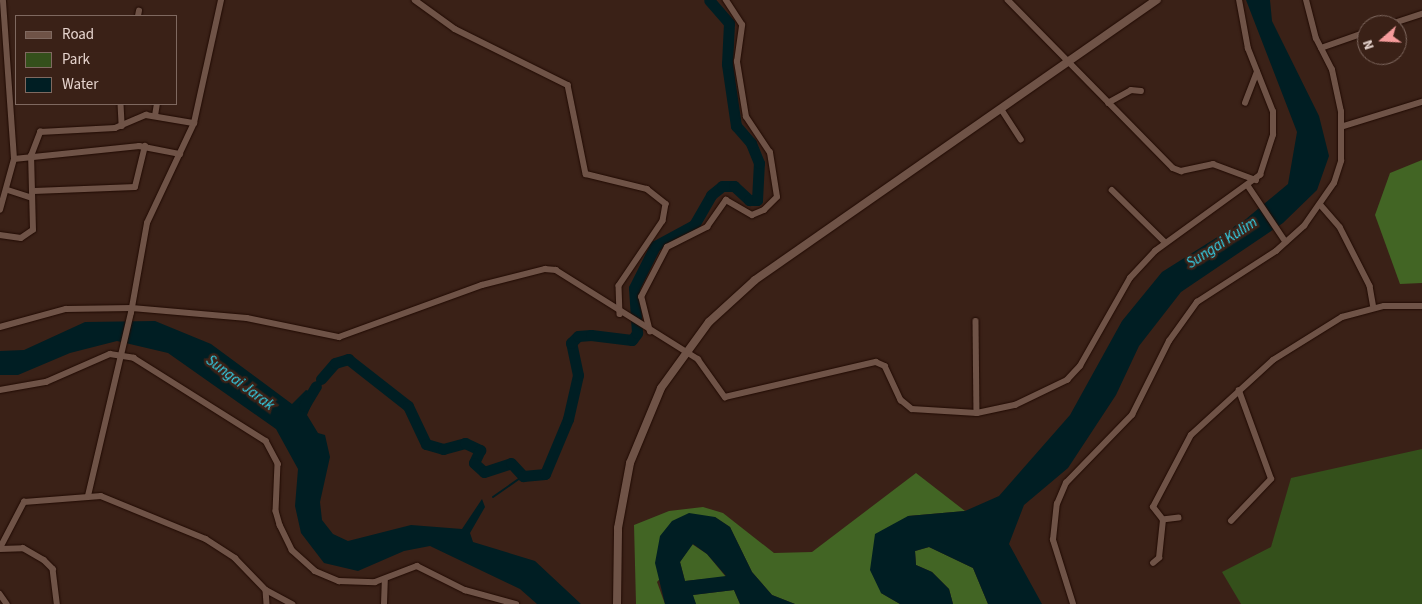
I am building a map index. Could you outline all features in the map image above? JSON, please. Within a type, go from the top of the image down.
[{"type":"street","points":[[0,210],[8,190],[14,159],[3,0]]},
{"type":"street","points":[[88,496],[132,311],[147,223],[194,123],[221,0]]},
{"type":"street","points":[[415,0],[455,29],[568,85],[586,174],[647,189],[666,204],[663,221],[619,286],[623,316]]},
{"type":"street","points":[[647,331],[641,297],[667,247],[707,227],[726,200],[752,215],[764,210],[777,197],[770,153],[746,117],[737,62],[742,25],[726,0]]},
{"type":"street","points":[[1008,0],[1068,65],[1173,168],[1180,171],[1213,164],[1256,180]]},
{"type":"street","points":[[617,604],[618,528],[630,464],[661,388],[685,352],[724,306],[755,280],[1068,65],[1157,0]]},
{"type":"street","points":[[0,327],[66,308],[246,318],[340,337],[482,285],[545,269],[556,270],[623,316],[698,359],[726,397],[882,362],[901,400],[912,409],[977,413],[1015,405],[1066,380],[1080,366],[1130,278],[1165,242],[1249,187],[1256,180],[1273,136],[1273,112],[1257,72],[1239,0]]},
{"type":"street","points":[[1073,604],[1053,540],[1056,504],[1066,483],[1132,415],[1169,341],[1197,302],[1286,242],[1320,204],[1341,161],[1338,91],[1321,48],[1306,0]]},
{"type":"street","points":[[1407,19],[1422,14]]},
{"type":"street","points":[[1321,48],[1357,35]]},
{"type":"street","points":[[1244,103],[1257,72]]},
{"type":"street","points":[[1108,103],[1131,90],[1141,91]]},
{"type":"street","points":[[1341,127],[1422,102]]},
{"type":"street","points":[[121,105],[122,126]]},
{"type":"street","points":[[155,116],[157,105]]},
{"type":"street","points":[[1002,110],[1021,139]]},
{"type":"street","points":[[0,235],[21,238],[30,234],[34,191],[31,156],[40,132],[122,126],[139,116],[155,116],[194,123]]},
{"type":"street","points":[[14,159],[145,146],[180,154]]},
{"type":"street","points":[[34,191],[135,187],[145,146]]},
{"type":"street","points":[[1249,187],[1286,242]]},
{"type":"street","points":[[8,190],[32,198]]},
{"type":"street","points":[[1112,190],[1165,242]]},
{"type":"street","points":[[1320,204],[1340,227],[1370,286],[1374,308]]},
{"type":"street","points":[[1153,563],[1159,558],[1163,520],[1153,507],[1191,435],[1297,342],[1342,317],[1374,308],[1422,306]]},
{"type":"street","points":[[976,322],[977,413]]},
{"type":"street","points":[[0,390],[23,389],[90,361],[122,354],[146,364],[266,441],[278,464],[276,511],[280,525],[302,562],[338,581],[385,580],[418,566],[465,590],[516,604]]},
{"type":"street","points":[[1231,520],[1270,479],[1239,391]]},
{"type":"street","points":[[57,604],[53,569],[44,560],[23,548],[0,548],[24,502],[88,496],[120,501],[183,533],[206,539],[235,558],[266,590],[292,604]]},
{"type":"street","points":[[1163,520],[1180,518]]},
{"type":"street","points":[[384,604],[385,580]]},
{"type":"street","points":[[266,590],[267,604]]},
{"type":"street","points":[[0,594],[7,604]]},
{"type":"green space","points":[[1422,160],[1422,283],[1400,284],[1375,215],[1390,173]]},
{"type":"green space","points":[[1422,449],[1422,604],[1241,604],[1222,572],[1271,547],[1291,478]]},
{"type":"green space","points":[[916,473],[965,511],[908,516],[881,593],[900,604],[795,604],[772,595],[752,572],[730,527],[715,517],[657,582],[665,604],[636,604],[634,525],[669,511],[703,507],[723,513],[774,553],[812,552]]},
{"type":"green space","points":[[692,544],[707,554],[726,577],[685,581],[680,562]]},
{"type":"green space","points":[[929,547],[973,568],[988,604],[953,604],[949,589],[932,572],[916,565],[915,551]]},
{"type":"green space","points":[[734,590],[740,604],[696,604],[692,595]]},
{"type":"water","name":"Sungai Kulim","points":[[1246,0],[1270,0],[1272,21],[1319,116],[1329,156],[1317,190],[1283,223],[1181,292],[1139,346],[1116,395],[1068,468],[1024,505],[1009,544],[1042,604],[988,604],[973,568],[929,547],[915,551],[916,565],[932,572],[949,589],[953,604],[900,604],[881,593],[870,570],[875,534],[908,516],[965,511],[999,496],[1070,415],[1122,321],[1162,272],[1246,219],[1288,184],[1297,132]]},
{"type":"water","name":"Sungai Jarak","points":[[155,321],[211,344],[292,404],[306,390],[316,394],[307,415],[318,433],[325,435],[330,457],[320,502],[322,520],[333,534],[348,541],[411,525],[462,529],[482,499],[485,507],[470,533],[473,542],[535,561],[581,604],[537,604],[520,589],[430,546],[404,551],[358,571],[324,563],[301,533],[295,506],[298,469],[276,429],[168,353],[117,341],[70,353],[18,375],[0,375],[0,351],[24,350],[85,322]]},
{"type":"water","points":[[689,513],[715,517],[730,527],[752,572],[772,595],[795,604],[740,604],[734,590],[693,595],[696,604],[665,604],[655,563],[660,536],[672,521]],"holes":[[[693,544],[707,554],[726,576],[685,581],[680,562]]]},
{"type":"waterway","points":[[321,379],[335,363],[348,359],[408,406],[426,444],[443,449],[465,443],[480,450],[474,463],[484,472],[511,463],[523,476],[545,474],[568,419],[578,375],[571,343],[578,336],[591,335],[632,340],[637,333],[634,288],[655,246],[694,225],[711,195],[722,186],[734,186],[749,200],[757,200],[759,163],[751,143],[736,126],[727,64],[729,23],[709,0]]},
{"type":"waterway","points":[[304,406],[316,386]]},
{"type":"waterway","points":[[493,497],[523,476]]}]
